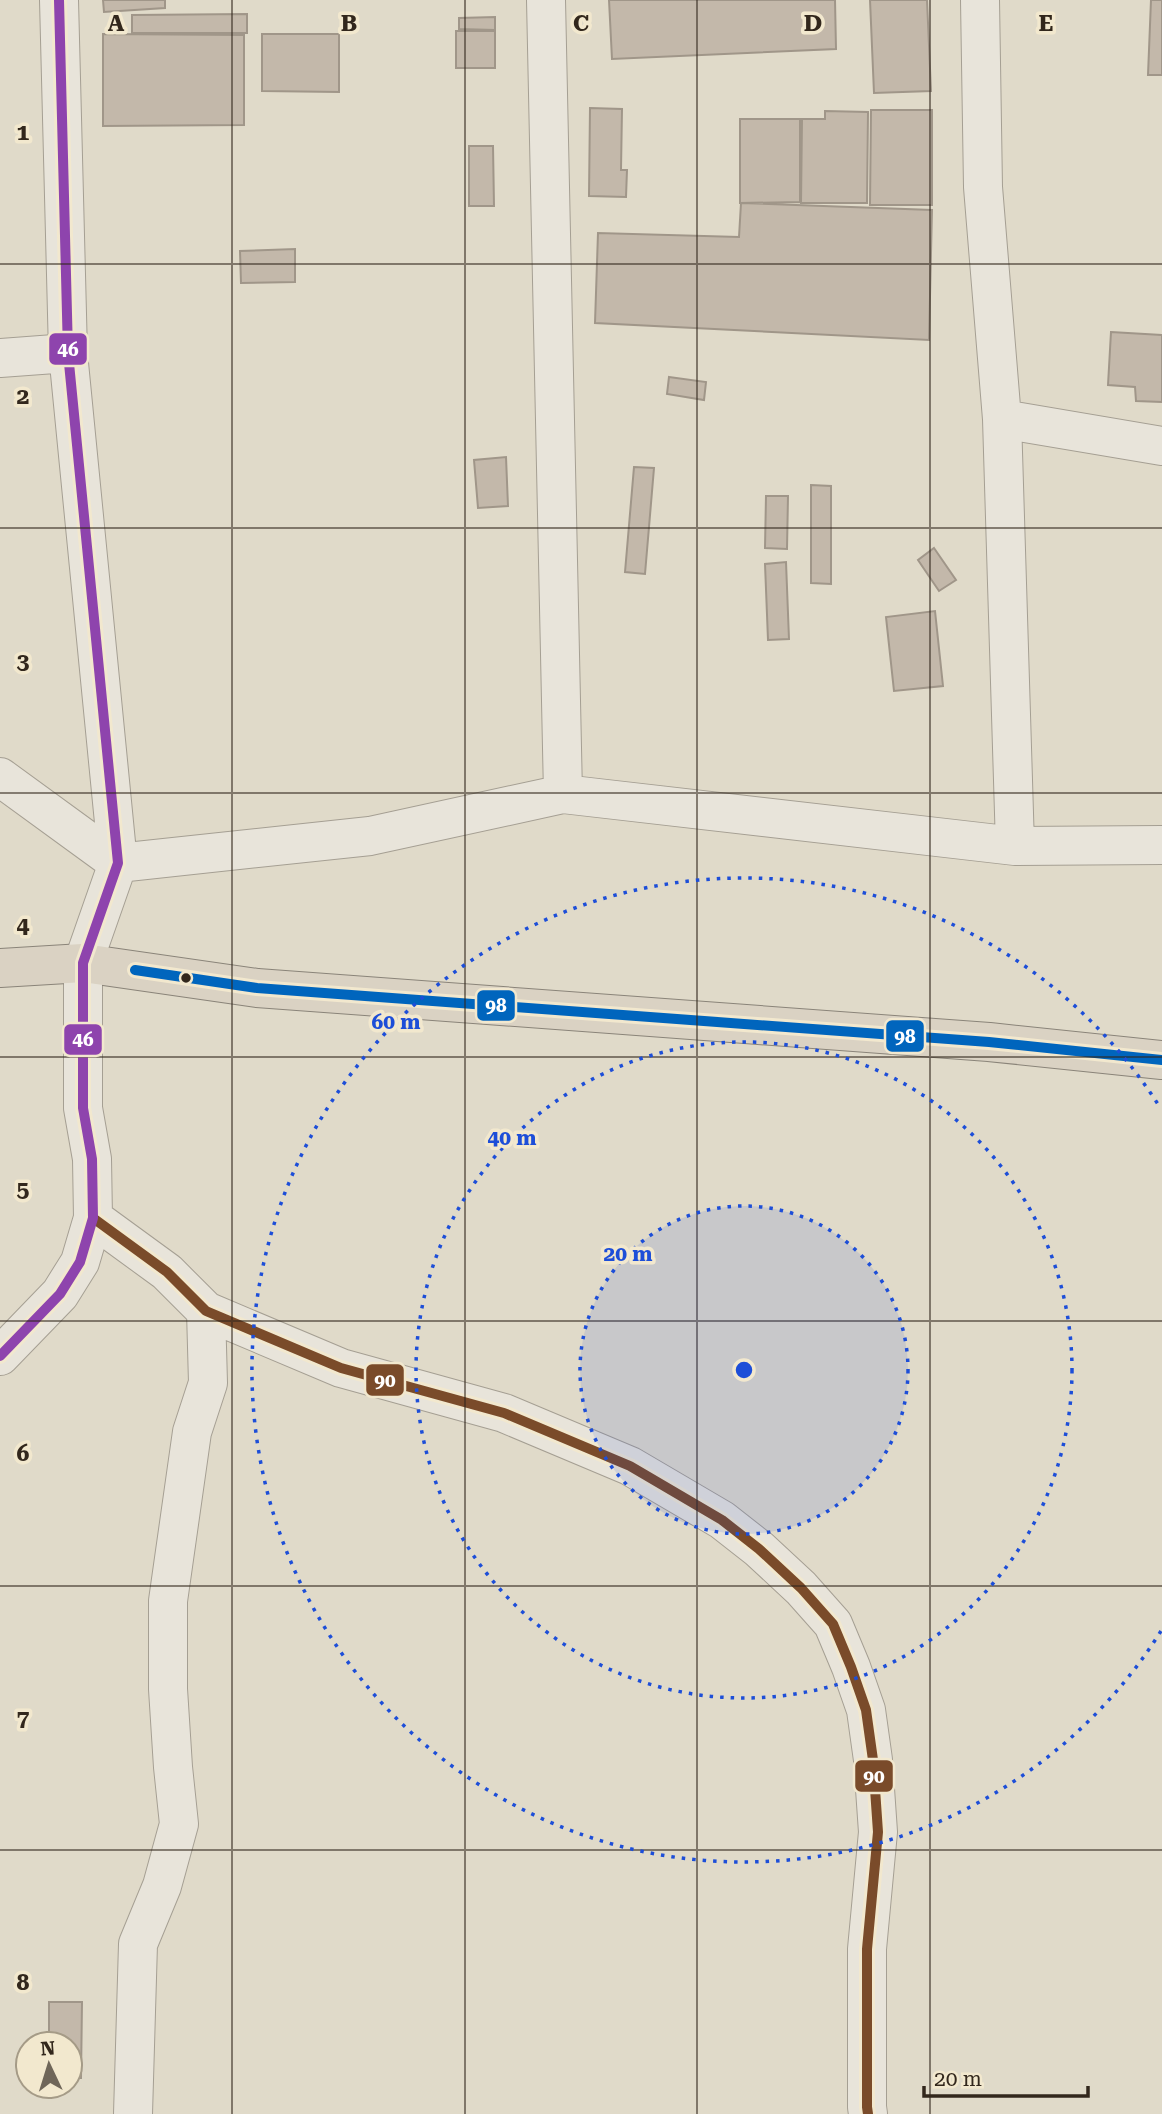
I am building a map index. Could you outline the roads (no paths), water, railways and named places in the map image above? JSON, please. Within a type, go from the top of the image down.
[{"type":"highway","points":[[0,968],[83,963],[257,988],[989,1042],[1162,1059]]},
{"type":"street","points":[[0,1356],[60,1294],[80,1262],[93,1217],[92,1159],[83,1108],[83,963],[118,863],[68,353],[59,0]]},
{"type":"street","points":[[546,0],[563,794]]},
{"type":"street","points":[[980,0],[983,187],[1002,419],[1015,846]]},
{"type":"street","points":[[0,358],[68,353]]},
{"type":"street","points":[[1002,419],[1162,446]]},
{"type":"street","points":[[0,777],[118,863],[370,836],[563,794],[1015,846],[1162,845]]},
{"type":"street","points":[[93,1217],[167,1272],[206,1311],[341,1368],[504,1413],[630,1466],[731,1527],[760,1549],[801,1588],[833,1624],[866,1710],[873,1760],[878,1832],[867,1949],[868,2114]]},
{"type":"street","points":[[134,2114],[138,1944],[162,1886],[179,1824],[168,1689],[168,1601],[192,1432],[208,1383],[206,1311]]}]
